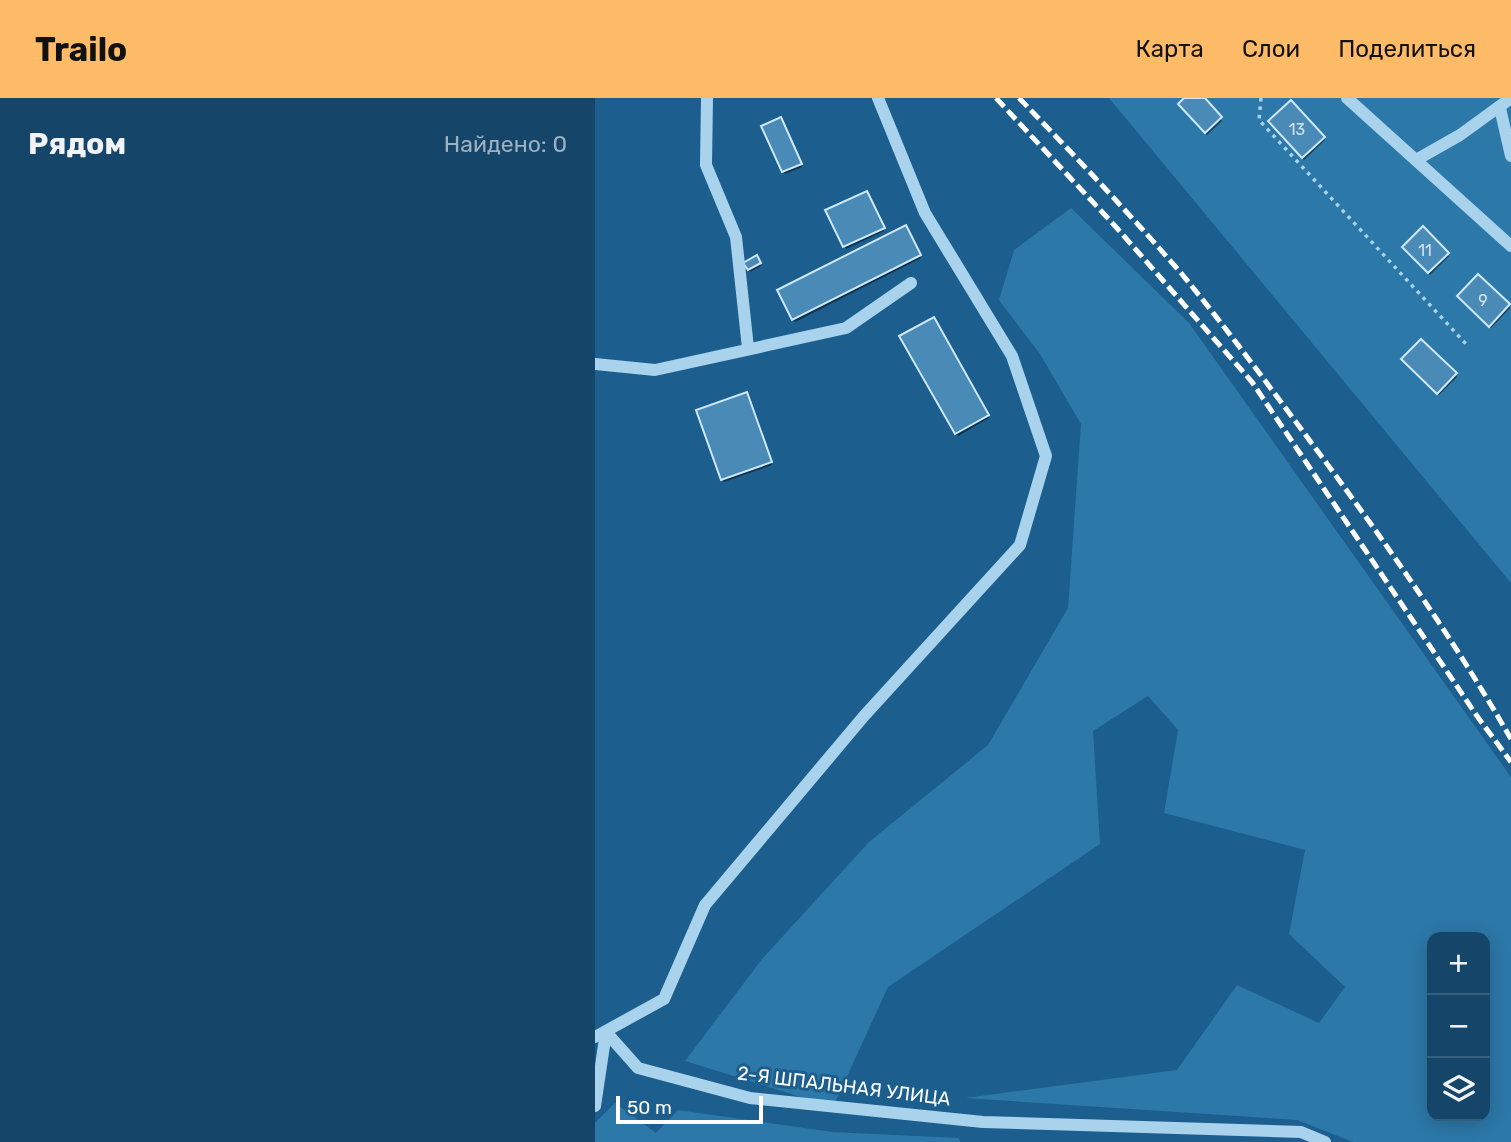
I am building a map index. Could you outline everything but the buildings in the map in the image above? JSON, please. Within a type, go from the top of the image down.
[{"type":"street","points":[[707,98],[706,165],[736,237],[748,348]]},
{"type":"street","points":[[595,1106],[600,1034],[664,999],[705,905],[864,716],[1020,545],[1046,456],[1012,356],[925,214],[878,98]]},
{"type":"street","points":[[1347,98],[1511,246]]},
{"type":"street","points":[[1416,160],[1500,108],[1511,98]]},
{"type":"street","points":[[1500,108],[1511,156]]},
{"type":"street","points":[[595,364],[655,370],[846,328],[911,283]]},
{"type":"street","name":"2-Я ШПАЛЬНАЯ УЛИЦА","points":[[600,1034],[638,1068],[750,1098],[983,1122],[1301,1132],[1325,1142]]},
{"type":"path","points":[[1261,98],[1259,120],[1466,344]]},
{"type":"shaded area","points":[[1109,98],[1511,98],[1511,583]]},
{"type":"shaded area","points":[[1071,208],[1189,323],[1511,777],[1511,1142],[1353,1142],[1297,1120],[965,1098],[1177,1070],[1237,985],[1319,1023],[1345,987],[1289,934],[1305,850],[1164,813],[1178,730],[1148,696],[1093,731],[1100,844],[888,987],[833,1107],[685,1061],[762,959],[869,842],[988,745],[1068,608],[1081,424],[1040,354],[999,300],[1014,250]]},
{"type":"shaded area","points":[[615,1103],[656,1133],[678,1110],[833,1132],[959,1138],[960,1142],[595,1142],[595,1123]]},
{"type":"railway","points":[[996,98],[1116,227],[1252,382],[1477,716],[1511,762]]},
{"type":"railway","points":[[1019,98],[1181,273],[1233,338],[1393,555],[1466,664],[1511,739]]}]
